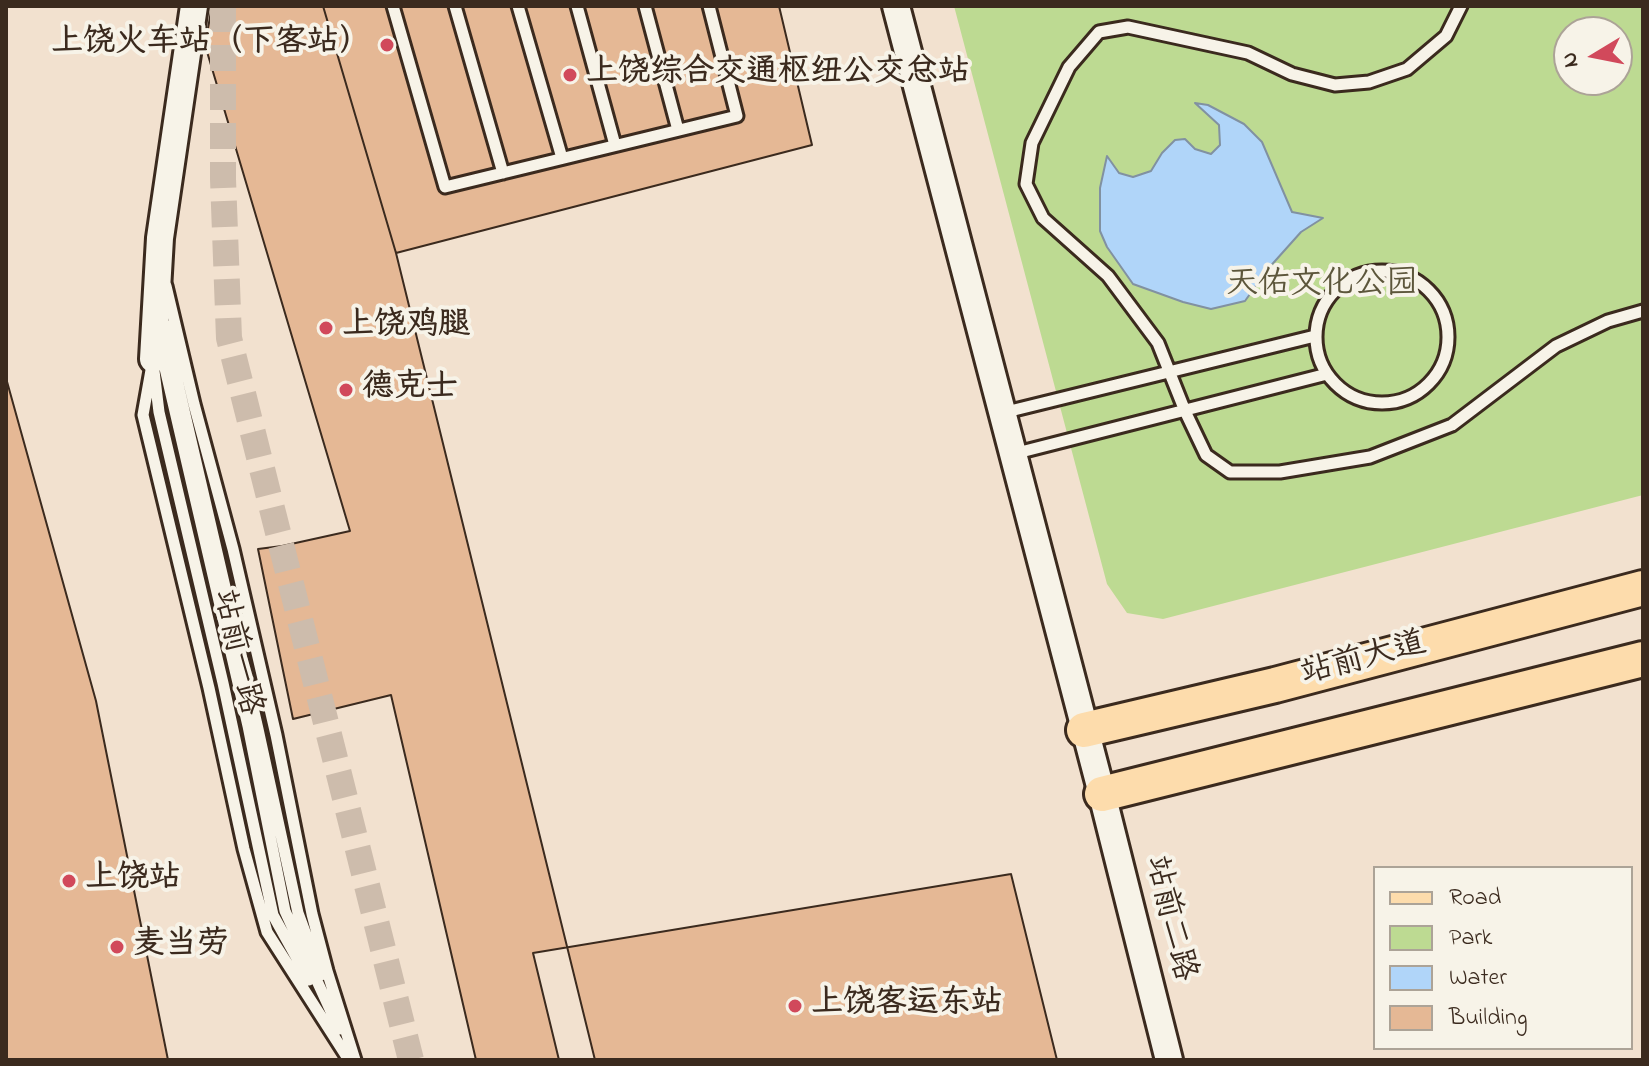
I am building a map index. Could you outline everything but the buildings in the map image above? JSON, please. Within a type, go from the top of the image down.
[{"type":"main road","name":"站前大道","points":[[1084,730],[1275,685],[1643,588]]},
{"type":"main road","name":"站前大道","points":[[1102,794],[1643,659]]},
{"type":"street","name":"站前一路","points":[[153,359],[159,246],[194,6]]},
{"type":"street","name":"站前二路","points":[[896,6],[1169,1060]]},
{"type":"lane","points":[[393,6],[445,187],[737,116],[709,6]]},
{"type":"lane","points":[[455,6],[503,173]]},
{"type":"lane","points":[[518,6],[562,158]]},
{"type":"lane","points":[[577,6],[615,145]]},
{"type":"lane","points":[[645,6],[678,130]]},
{"type":"lane","points":[[1461,6],[1446,36],[1407,69],[1369,82],[1335,85],[1292,74],[1248,53],[1128,27],[1099,32],[1069,67],[1032,143],[1026,184],[1043,218],[1108,276],[1158,343],[1206,455],[1230,472],[1280,472],[1370,457],[1452,425],[1556,346],[1608,321],[1643,311]]},
{"type":"lane","points":[[159,246],[194,404],[233,549],[276,735],[312,914],[352,1060]]},
{"type":"lane","points":[[1388,270],[1409,276],[1427,288],[1441,305],[1448,326],[1448,348],[1441,368],[1428,386],[1410,398],[1389,403],[1367,402],[1346,393],[1327,374],[1319,358],[1315,336],[1320,314],[1330,295],[1346,281],[1366,272],[1388,270]]},
{"type":"lane","points":[[157,288],[298,913],[352,1060]]},
{"type":"lane","points":[[155,323],[248,726],[285,911],[352,1060]]},
{"type":"lane","points":[[1002,413],[1315,336]]},
{"type":"lane","name":"站前一路","points":[[153,359],[143,415],[209,688],[244,849],[267,932],[352,1060]]},
{"type":"lane","points":[[1013,455],[1327,374]]},
{"type":"green space","name":"天佑文化公园","points":[[954,6],[1643,6],[1643,495],[1163,619],[1127,613],[1107,584]]},
{"type":"water","points":[[1195,103],[1208,105],[1244,124],[1262,142],[1292,212],[1323,218],[1301,232],[1267,270],[1245,301],[1211,309],[1133,284],[1107,247],[1100,231],[1100,188],[1107,156],[1119,173],[1133,177],[1151,171],[1175,140],[1185,139],[1195,149],[1211,154],[1220,145],[1219,125]]},
{"type":"tunnel","points":[[223,6],[223,179],[229,338],[411,1060]]},
{"type":"place","name":"上饶火车站（下客站）","points":[[387,45]]},
{"type":"place","name":"上饶综合交通枢纽公交总站","points":[[570,75]]},
{"type":"place","name":"上饶鸡腿","points":[[326,328]]},
{"type":"place","name":"德克士","points":[[346,390]]},
{"type":"place","name":"上饶站","points":[[69,881]]},
{"type":"place","name":"麦当劳","points":[[117,947]]},
{"type":"place","name":"上饶客运东站","points":[[795,1006]]}]
